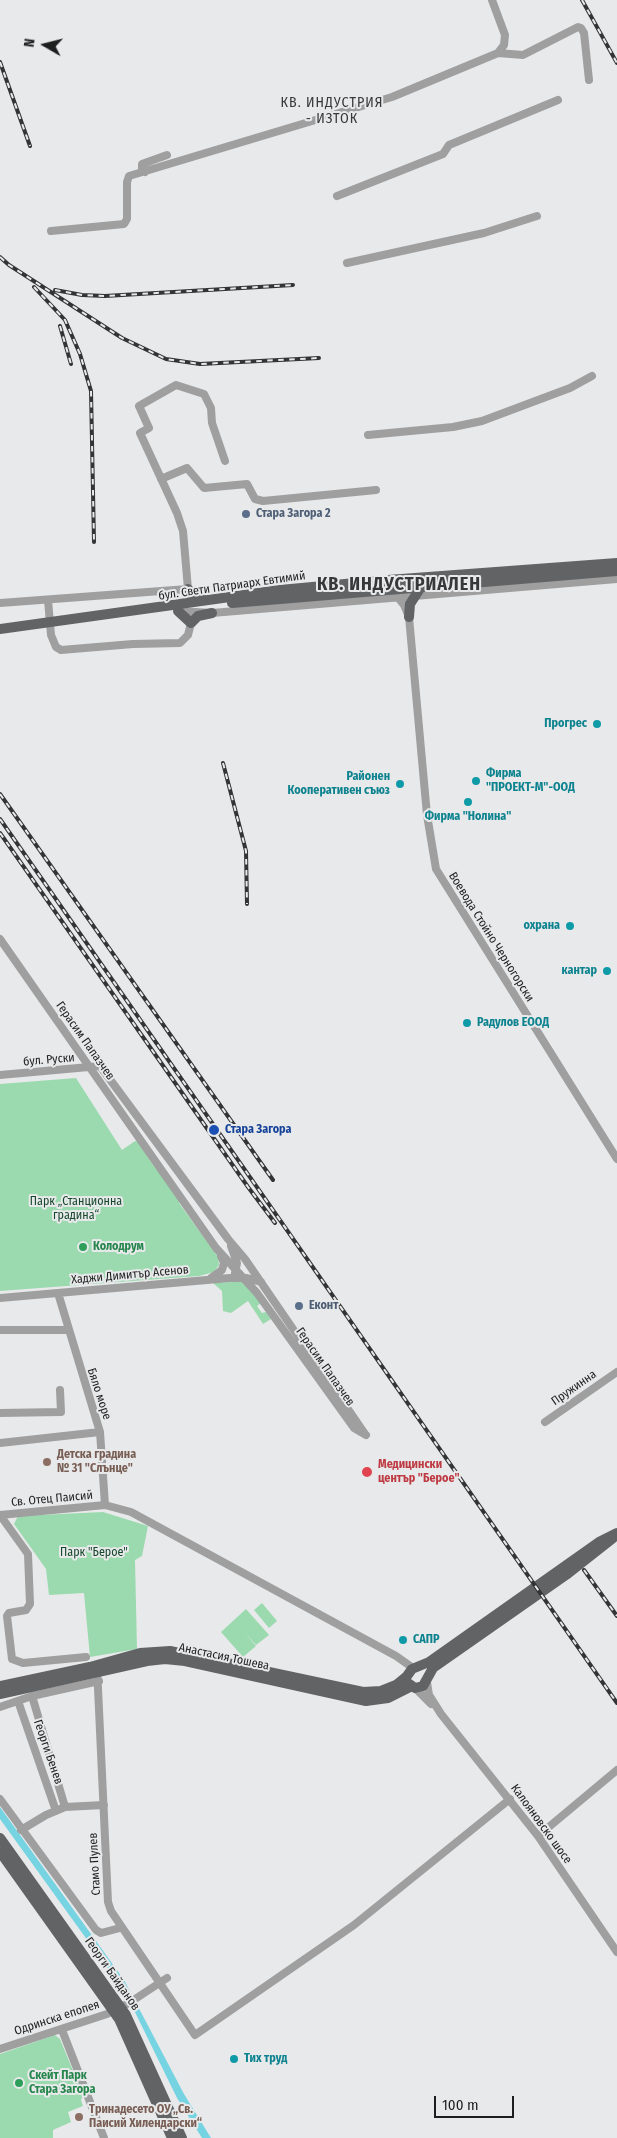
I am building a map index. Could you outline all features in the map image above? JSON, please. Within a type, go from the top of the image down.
[{"type":"main road","name":"бул. Свети Патриарх Евтимий","points":[[0,629],[38,627],[178,608],[391,589],[617,563]]},
{"type":"main road","name":"бул. Свети Патриарх Евтимий","points":[[178,608],[211,600],[422,587],[617,571]]},
{"type":"main road","points":[[409,617],[410,604],[422,587]]},
{"type":"main road","points":[[188,589],[193,598],[211,600]]},
{"type":"main road","points":[[188,589],[186,598],[178,608],[191,623],[198,616],[212,613]]},
{"type":"main road","name":"бул. Свети Патриарх Евтимий","points":[[0,635],[38,627]]},
{"type":"main road","name":"Анастасия Тошева","points":[[0,1686],[98,1673],[146,1652],[176,1651],[370,1692],[387,1690],[413,1670],[429,1662],[599,1542],[617,1534]]},
{"type":"main road","name":"Анастасия Тошева","points":[[0,1694],[148,1660],[170,1659],[366,1701],[388,1698],[413,1687],[422,1687],[433,1668],[566,1575],[604,1547],[617,1534]]},
{"type":"main road","points":[[413,1687],[413,1670],[425,1671],[427,1680]]},
{"type":"main road","name":"Георги Байданов","points":[[0,1838],[125,2005],[134,2030],[182,2138]]},
{"type":"main road","name":"Георги Байданов","points":[[0,1852],[125,2005],[129,2038],[172,2138]]},
{"type":"street","points":[[51,231],[124,224],[127,219],[129,176],[392,97],[498,52],[504,46],[505,35],[492,0]]},
{"type":"street","points":[[498,52],[523,55],[574,28],[582,28],[589,80]]},
{"type":"street","points":[[337,196],[443,154],[449,146],[558,100]]},
{"type":"street","points":[[145,172],[142,170],[142,164],[167,154]]},
{"type":"street","points":[[346,263],[484,233],[537,216]]},
{"type":"street","points":[[368,435],[453,427],[482,421],[570,388],[592,376]]},
{"type":"street","points":[[0,604],[188,589],[183,532],[140,433],[149,428],[138,406],[176,386],[204,394],[211,408],[212,423],[225,461]]},
{"type":"street","points":[[161,479],[187,468],[204,488],[247,484],[255,499],[263,501],[376,490]]},
{"type":"street","points":[[178,608],[212,613],[391,589],[414,596],[617,579]]},
{"type":"street","name":"Воевода Стойно Черногорски","points":[[391,589],[404,605],[409,617],[427,815],[436,869],[617,1159]]},
{"type":"street","points":[[48,600],[51,635],[56,647],[62,650],[133,644],[180,643],[188,636],[191,623]]},
{"type":"street","name":"Герасим Папазчев","points":[[0,939],[216,1248],[288,1328],[366,1435],[354,1428],[288,1328],[261,1282],[100,1066]]},
{"type":"street","name":"бул. Руски","points":[[0,1075],[100,1066]]},
{"type":"street","points":[[228,1239],[237,1263],[236,1271],[230,1278]]},
{"type":"street","points":[[208,1280],[222,1270],[224,1262],[216,1248]]},
{"type":"street","name":"Хаджи Димитър Асенов","points":[[0,1298],[230,1278],[243,1278],[261,1282]]},
{"type":"street","points":[[62,1309],[64,1300],[73,1292]]},
{"type":"street","name":"Бяло море","points":[[58,1293],[100,1432],[105,1505]]},
{"type":"street","points":[[0,1330],[68,1330]]},
{"type":"street","name":"Пружинна","points":[[545,1422],[617,1372]]},
{"type":"street","points":[[0,1412],[61,1412],[60,1390]]},
{"type":"street","points":[[0,1442],[100,1432]]},
{"type":"street","points":[[105,1505],[131,1512],[413,1670]]},
{"type":"street","name":"Св. Отец Паисий","points":[[0,1515],[105,1505]]},
{"type":"street","points":[[0,1515],[28,1554],[30,1604],[26,1610],[9,1613],[8,1616],[12,1659],[23,1663],[86,1656]]},
{"type":"street","name":"Анастасия Тошева","points":[[0,1707],[98,1673]]},
{"type":"street","name":"Стамо Пулев","points":[[98,1673],[108,1902],[120,1928],[163,1980],[195,2035],[354,1925],[510,1799]]},
{"type":"street","name":"Калояновско шосе","points":[[427,1680],[429,1695],[441,1714],[538,1836],[617,1952]]},
{"type":"street","name":"Калояновско шосе","points":[[413,1687],[441,1714]]},
{"type":"street","name":"Георги Бенев","points":[[32,1696],[65,1807]]},
{"type":"street","name":"Георги Бенев","points":[[18,1701],[56,1811]]},
{"type":"street","points":[[538,1836],[617,1770]]},
{"type":"street","name":"Георги Байданов","points":[[0,1799],[96,1930],[101,1933],[120,1928]]},
{"type":"street","points":[[21,1830],[65,1807],[104,1805]]},
{"type":"street","name":"Одринска епопея","points":[[0,2049],[62,2030],[125,2005],[163,1980]]},
{"type":"street","points":[[62,2030],[104,2138]]},
{"type":"green space","name":"Парк „Станционна градина“","points":[[76,1078],[122,1150],[135,1141],[139,1142],[151,1162],[174,1191],[181,1202],[179,1203],[218,1257],[219,1265],[214,1272],[199,1276],[0,1291],[0,1084]]},
{"type":"green space","points":[[236,1279],[241,1280],[261,1303],[257,1306],[262,1313],[266,1312],[271,1319],[263,1324],[248,1301],[231,1313],[223,1311],[222,1291],[213,1283],[232,1282]]},
{"type":"green space","name":"Парк \"Берое\"","points":[[103,1512],[148,1526],[142,1556],[135,1560],[137,1649],[90,1657],[84,1593],[49,1595],[46,1569],[14,1524],[18,1516]]},
{"type":"green space","points":[[262,1603],[277,1621],[269,1628],[254,1610]]},
{"type":"green space","points":[[246,1609],[269,1635],[256,1645],[245,1633],[256,1646],[243,1657],[221,1632]]},
{"type":"green space","points":[[55,2035],[60,2039],[83,2095],[81,2100],[83,2106],[68,2112],[71,2122],[53,2130],[53,2138],[0,2138],[0,2054]]},
{"type":"water","points":[[0,1807],[124,1980],[184,2094],[211,2138],[202,2138],[177,2098],[132,2006],[106,1966],[0,1819]]},
{"type":"railway","points":[[582,0],[617,63]]},
{"type":"railway","points":[[0,62],[30,146]]},
{"type":"railway","points":[[0,257],[9,265],[122,338],[166,359],[200,364],[319,358]]},
{"type":"railway","points":[[55,290],[82,295],[105,296],[293,285]]},
{"type":"railway","points":[[34,287],[65,320],[80,354],[91,391],[94,542]]},
{"type":"railway","points":[[60,326],[71,364]]},
{"type":"railway","points":[[223,763],[246,851],[247,904]]},
{"type":"railway","points":[[0,794],[273,1180]]},
{"type":"railway","points":[[0,819],[617,1703]]},
{"type":"railway","points":[[0,833],[275,1223]]},
{"type":"railway","points":[[584,1570],[617,1616]]},
{"type":"place","name":"Стара Загора 2","points":[[246,514]]},
{"type":"place","name":"Прогрес","points":[[597,724]]},
{"type":"place","name":"Фирма \"ПРОЕКТ-М\"-ООД","points":[[476,781]]},
{"type":"place","name":"Районен Кооперативен съюз","points":[[400,784]]},
{"type":"place","name":"Фирма \"Нолина\"","points":[[468,802]]},
{"type":"place","name":"охрана","points":[[570,926]]},
{"type":"place","name":"кантар","points":[[607,971]]},
{"type":"place","name":"Радулов ЕООД","points":[[467,1023]]},
{"type":"place","name":"Стара Загора","points":[[214,1130]]},
{"type":"place","name":"Колодрум","points":[[83,1247]]},
{"type":"place","name":"Еконт","points":[[299,1306]]},
{"type":"place","name":"Детска градина № 31 \"Слънце\"","points":[[47,1462]]},
{"type":"place","name":"Медицински център \"Берое\"","points":[[367,1472]]},
{"type":"place","name":"САПР","points":[[403,1640]]},
{"type":"place","name":"Тих труд","points":[[234,2059]]},
{"type":"place","name":"Скейт Парк Стара Загора","points":[[19,2083]]},
{"type":"place","name":"Тринадесето ОУ „Св. Паисий Хилендарски“","points":[[79,2117]]},
{"type":"district","name":"КВ. ИНДУСТРИЯ - ИЗТОК","points":[[332,112]]},
{"type":"district","name":"КВ. ИНДУСТРИАЛЕН","points":[[399,585]]}]
